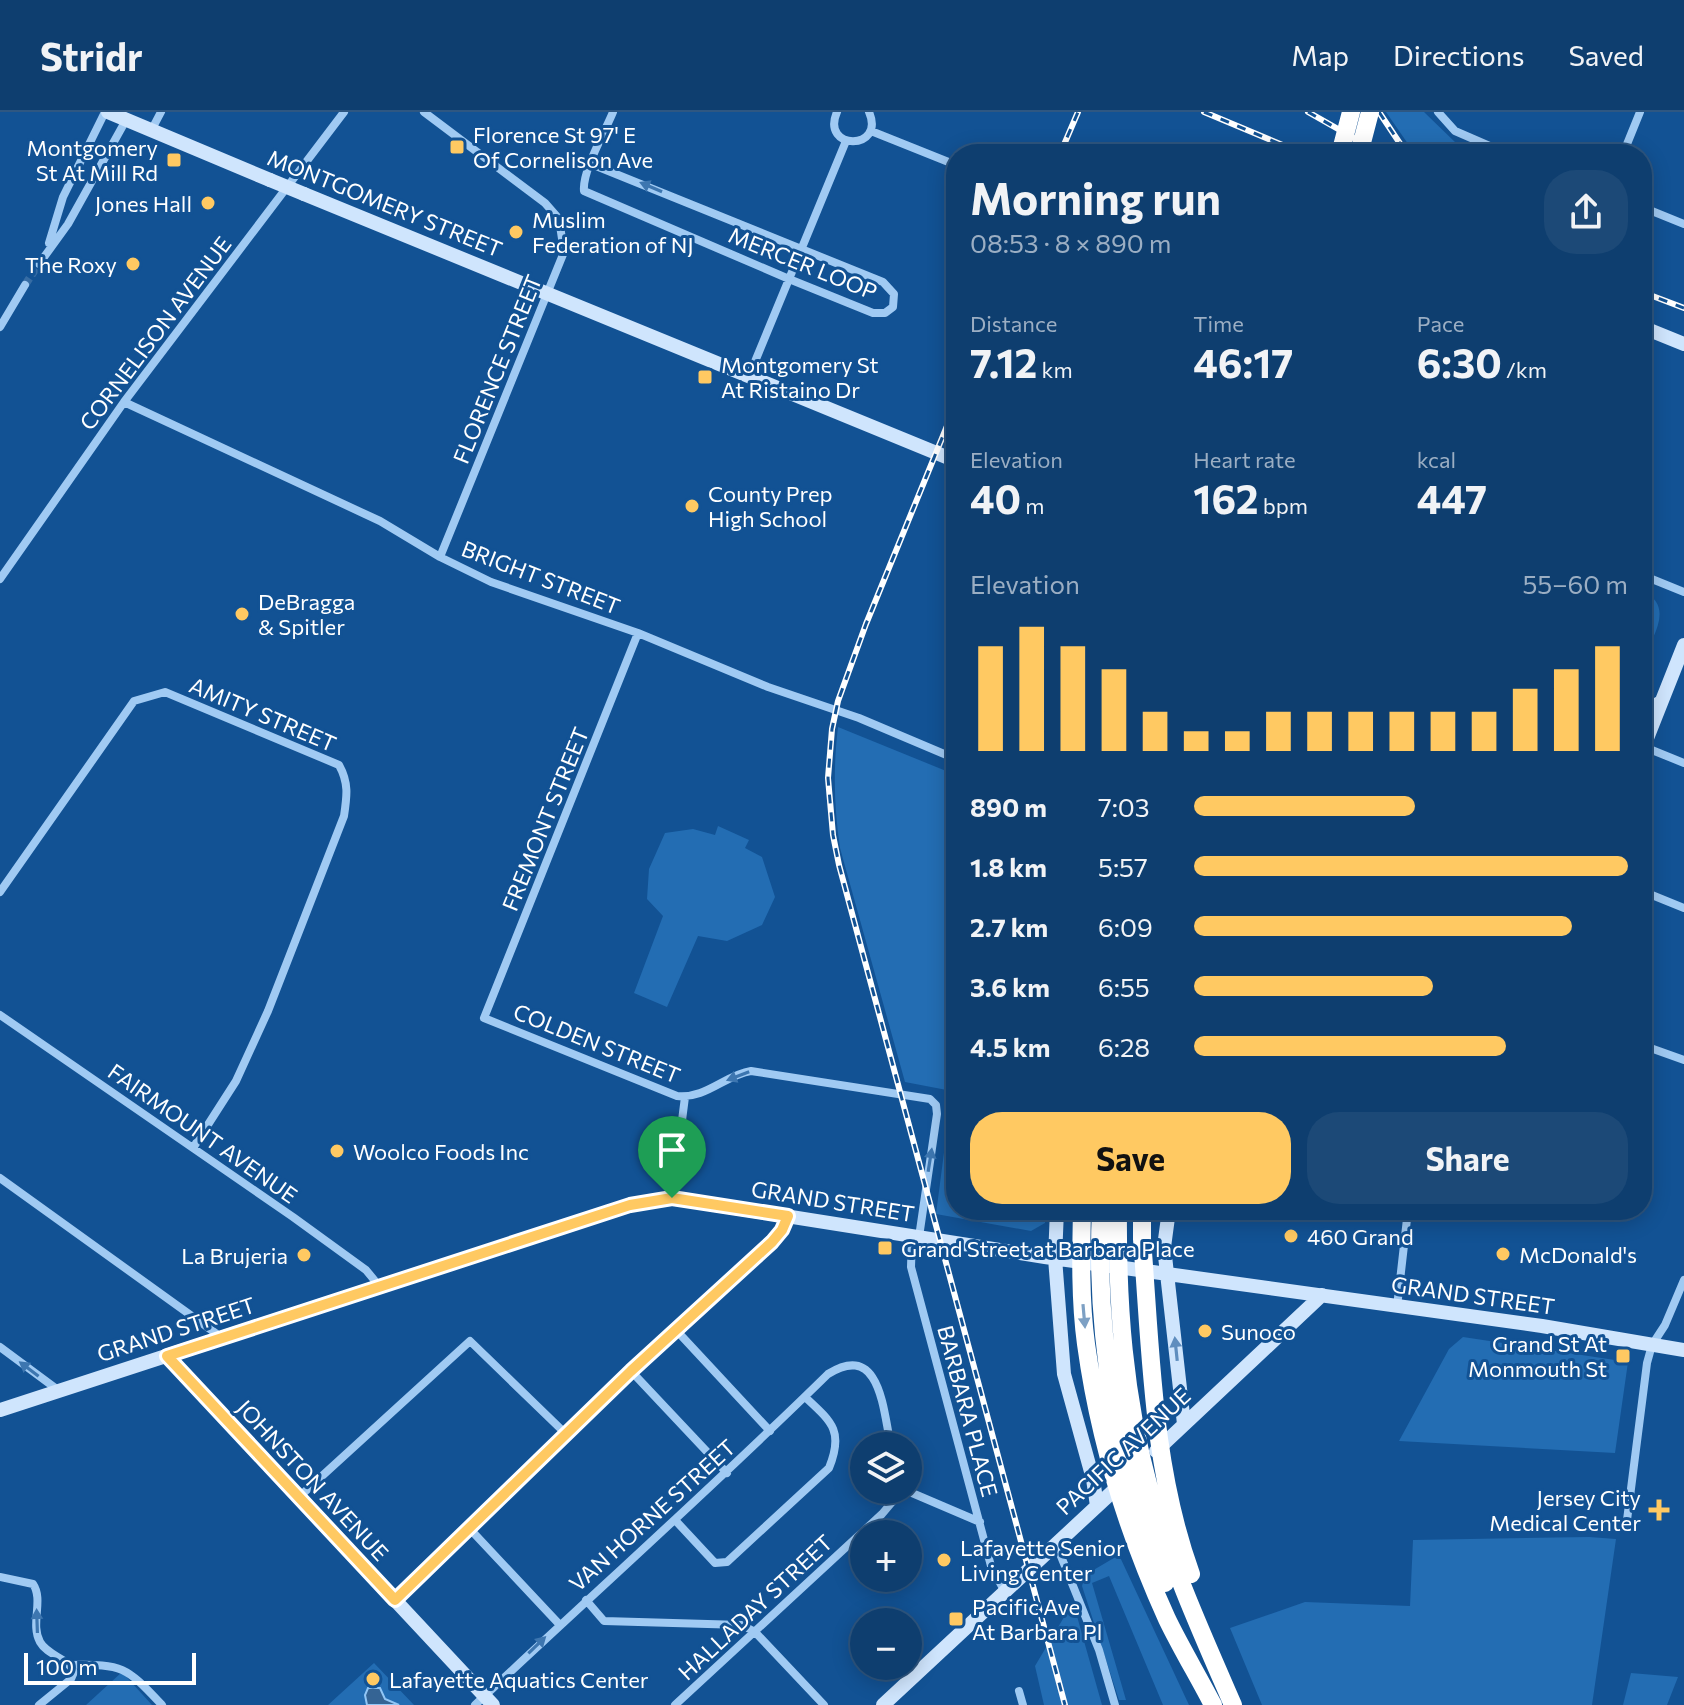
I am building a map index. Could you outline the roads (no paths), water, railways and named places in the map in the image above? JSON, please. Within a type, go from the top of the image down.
[{"type":"highway","points":[[1343,144],[1351,112]]},
{"type":"highway","points":[[1362,144],[1370,112]]},
{"type":"highway","points":[[1082,1220],[1082,1298],[1086,1343],[1107,1453],[1149,1577],[1168,1621],[1215,1705]]},
{"type":"highway","points":[[1101,1220],[1102,1300],[1113,1395],[1124,1450],[1155,1558],[1215,1705]]},
{"type":"highway","points":[[1118,1220],[1121,1338],[1137,1441],[1168,1547],[1235,1705]]},
{"type":"highway","points":[[1142,1220],[1156,1424],[1171,1511],[1235,1705]]},
{"type":"main road","name":"MONTGOMERY STREET","points":[[107,112],[946,457]]},
{"type":"main road","points":[[1652,331],[1684,344]]},
{"type":"main road","points":[[1652,724],[1684,645]]},
{"type":"main road","points":[[1652,707],[1661,702]]},
{"type":"main road","name":"GRAND STREET","points":[[0,1410],[630,1205],[672,1198],[1055,1258],[1542,1326],[1684,1350]]},
{"type":"main road","points":[[1057,1220],[1055,1258],[1064,1374],[1093,1479],[1097,1506]]},
{"type":"main road","points":[[1168,1220],[1164,1247],[1184,1424]]},
{"type":"main road","name":"PACIFIC AVENUE","points":[[883,1705],[1322,1295]]},
{"type":"main road","name":"JOHNSTON AVENUE","points":[[167,1356],[395,1600],[484,1702]]},
{"type":"street","points":[[48,249],[63,197],[107,112]]},
{"type":"street","points":[[151,131],[161,112]]},
{"type":"street","name":"CORNELISON AVENUE","points":[[0,579],[124,402],[344,112]]},
{"type":"street","name":"FLORENCE STREET","points":[[424,112],[545,203],[559,219],[564,252],[440,557]]},
{"type":"street","name":"MERCER LOOP","points":[[591,164],[888,285],[894,294],[894,303],[885,313],[873,313],[584,191],[591,164],[613,112]]},
{"type":"street","points":[[832,113],[836,132],[846,141],[861,140],[871,131],[869,112]]},
{"type":"street","points":[[1438,112],[1455,131],[1485,144]]},
{"type":"street","points":[[1627,144],[1640,112]]},
{"type":"street","points":[[39,264],[68,224],[126,120]]},
{"type":"street","points":[[871,131],[946,161]]},
{"type":"street","points":[[749,376],[846,141]]},
{"type":"street","points":[[1652,211],[1684,224]]},
{"type":"street","points":[[0,327],[25,285]]},
{"type":"street","name":"BRIGHT STREET","points":[[124,402],[380,521],[440,557],[514,591],[638,633],[768,687],[859,718],[946,755]]},
{"type":"street","points":[[1652,579],[1684,592]]},
{"type":"street","name":"FREMONT STREET","points":[[484,1018],[638,633]]},
{"type":"street","name":"AMITY STREET","points":[[0,892],[134,701],[165,692],[339,765],[346,777],[348,790],[339,830],[268,1011],[231,1092],[193,1148]]},
{"type":"street","points":[[1652,751],[1684,763]]},
{"type":"street","points":[[1652,895],[1684,908]]},
{"type":"street","name":"FAIRMOUNT AVENUE","points":[[0,1015],[366,1270],[380,1287]]},
{"type":"street","name":"COLDEN STREET","points":[[484,1018],[672,1095],[685,1097],[701,1093],[751,1071],[930,1099],[936,1105],[937,1114],[915,1237]]},
{"type":"street","points":[[1652,1049],[1684,1060]]},
{"type":"street","points":[[672,1198],[685,1097]]},
{"type":"street","points":[[0,1178],[222,1338]]},
{"type":"street","points":[[395,1600],[631,1371],[772,1242],[788,1216]]},
{"type":"street","points":[[1397,1307],[1407,1220]]},
{"type":"street","name":"BARBARA PLACE","points":[[915,1237],[911,1267],[995,1575],[1005,1592]]},
{"type":"street","points":[[1627,1520],[1647,1363],[1652,1345],[1665,1325],[1684,1280]]},
{"type":"street","points":[[676,1330],[770,1431]]},
{"type":"street","points":[[299,1497],[470,1341],[566,1434]]},
{"type":"street","points":[[0,1347],[58,1391]]},
{"type":"street","name":"VAN HORNE STREET","points":[[484,1702],[559,1624],[727,1473],[828,1374],[844,1364],[859,1366],[869,1372],[876,1383],[888,1432]]},
{"type":"street","points":[[631,1371],[727,1473]]},
{"type":"street","points":[[675,1520],[715,1563],[727,1562],[829,1468],[836,1450],[837,1437],[833,1425],[805,1397]]},
{"type":"street","points":[[922,1497],[980,1522]]},
{"type":"street","name":"HALLADAY STREET","points":[[675,1705],[890,1504]]},
{"type":"street","points":[[469,1528],[559,1624]]},
{"type":"street","points":[[1056,1544],[1099,1650],[1115,1705]]},
{"type":"street","points":[[0,1577],[33,1584],[38,1590],[36,1622],[38,1639],[43,1647],[71,1665],[108,1664],[133,1674],[162,1705]]},
{"type":"street","points":[[586,1600],[604,1621],[742,1625],[755,1632],[824,1705]]},
{"type":"street","points":[[39,1705],[71,1679],[74,1672],[71,1665]]},
{"type":"street","points":[[1019,1691],[1023,1705]]},
{"type":"tunnel","points":[[25,285],[39,264]]},
{"type":"railway","points":[[1064,144],[1078,112]]},
{"type":"railway","points":[[1204,112],[1280,144]]},
{"type":"railway","points":[[1308,112],[1364,144]]},
{"type":"railway","points":[[1379,112],[1400,144]]},
{"type":"railway","points":[[1652,296],[1684,308]]},
{"type":"railway","points":[[946,428],[838,701],[828,778],[833,835],[1065,1705]]},
{"type":"place","name":"Florence St 97' E Of Cornelison Ave","points":[[457,147]]},
{"type":"place","name":"Montgomery St At Mill Rd","points":[[174,160]]},
{"type":"place","name":"Jones Hall","points":[[208,203]]},
{"type":"place","name":"Muslim Federation of NJ","points":[[516,232]]},
{"type":"place","name":"The Roxy","points":[[133,264]]},
{"type":"place","name":"Montgomery St At Ristaino Dr","points":[[705,377]]},
{"type":"place","name":"County Prep High School","points":[[692,506]]},
{"type":"place","name":"DeBragga & Spitler","points":[[242,614]]},
{"type":"place","name":"Woolco Foods Inc","points":[[337,1151]]},
{"type":"place","name":"460 Grand","points":[[1291,1236]]},
{"type":"place","name":"Grand Street at Barbara Place","points":[[885,1248]]},
{"type":"place","name":"McDonald's","points":[[1503,1254]]},
{"type":"place","name":"La Brujeria","points":[[304,1255]]},
{"type":"place","name":"Sunoco","points":[[1205,1331]]},
{"type":"place","name":"Grand St At Monmouth St","points":[[1623,1356]]},
{"type":"place","name":"Jersey City Medical Center","points":[[1659,1510]]},
{"type":"place","name":"Lafayette Senior Living Center","points":[[944,1560]]},
{"type":"place","name":"Pacific Ave At Barbara Pl","points":[[956,1619]]},
{"type":"place","name":"Lafayette Aquatics Center","points":[[373,1679]]}]
